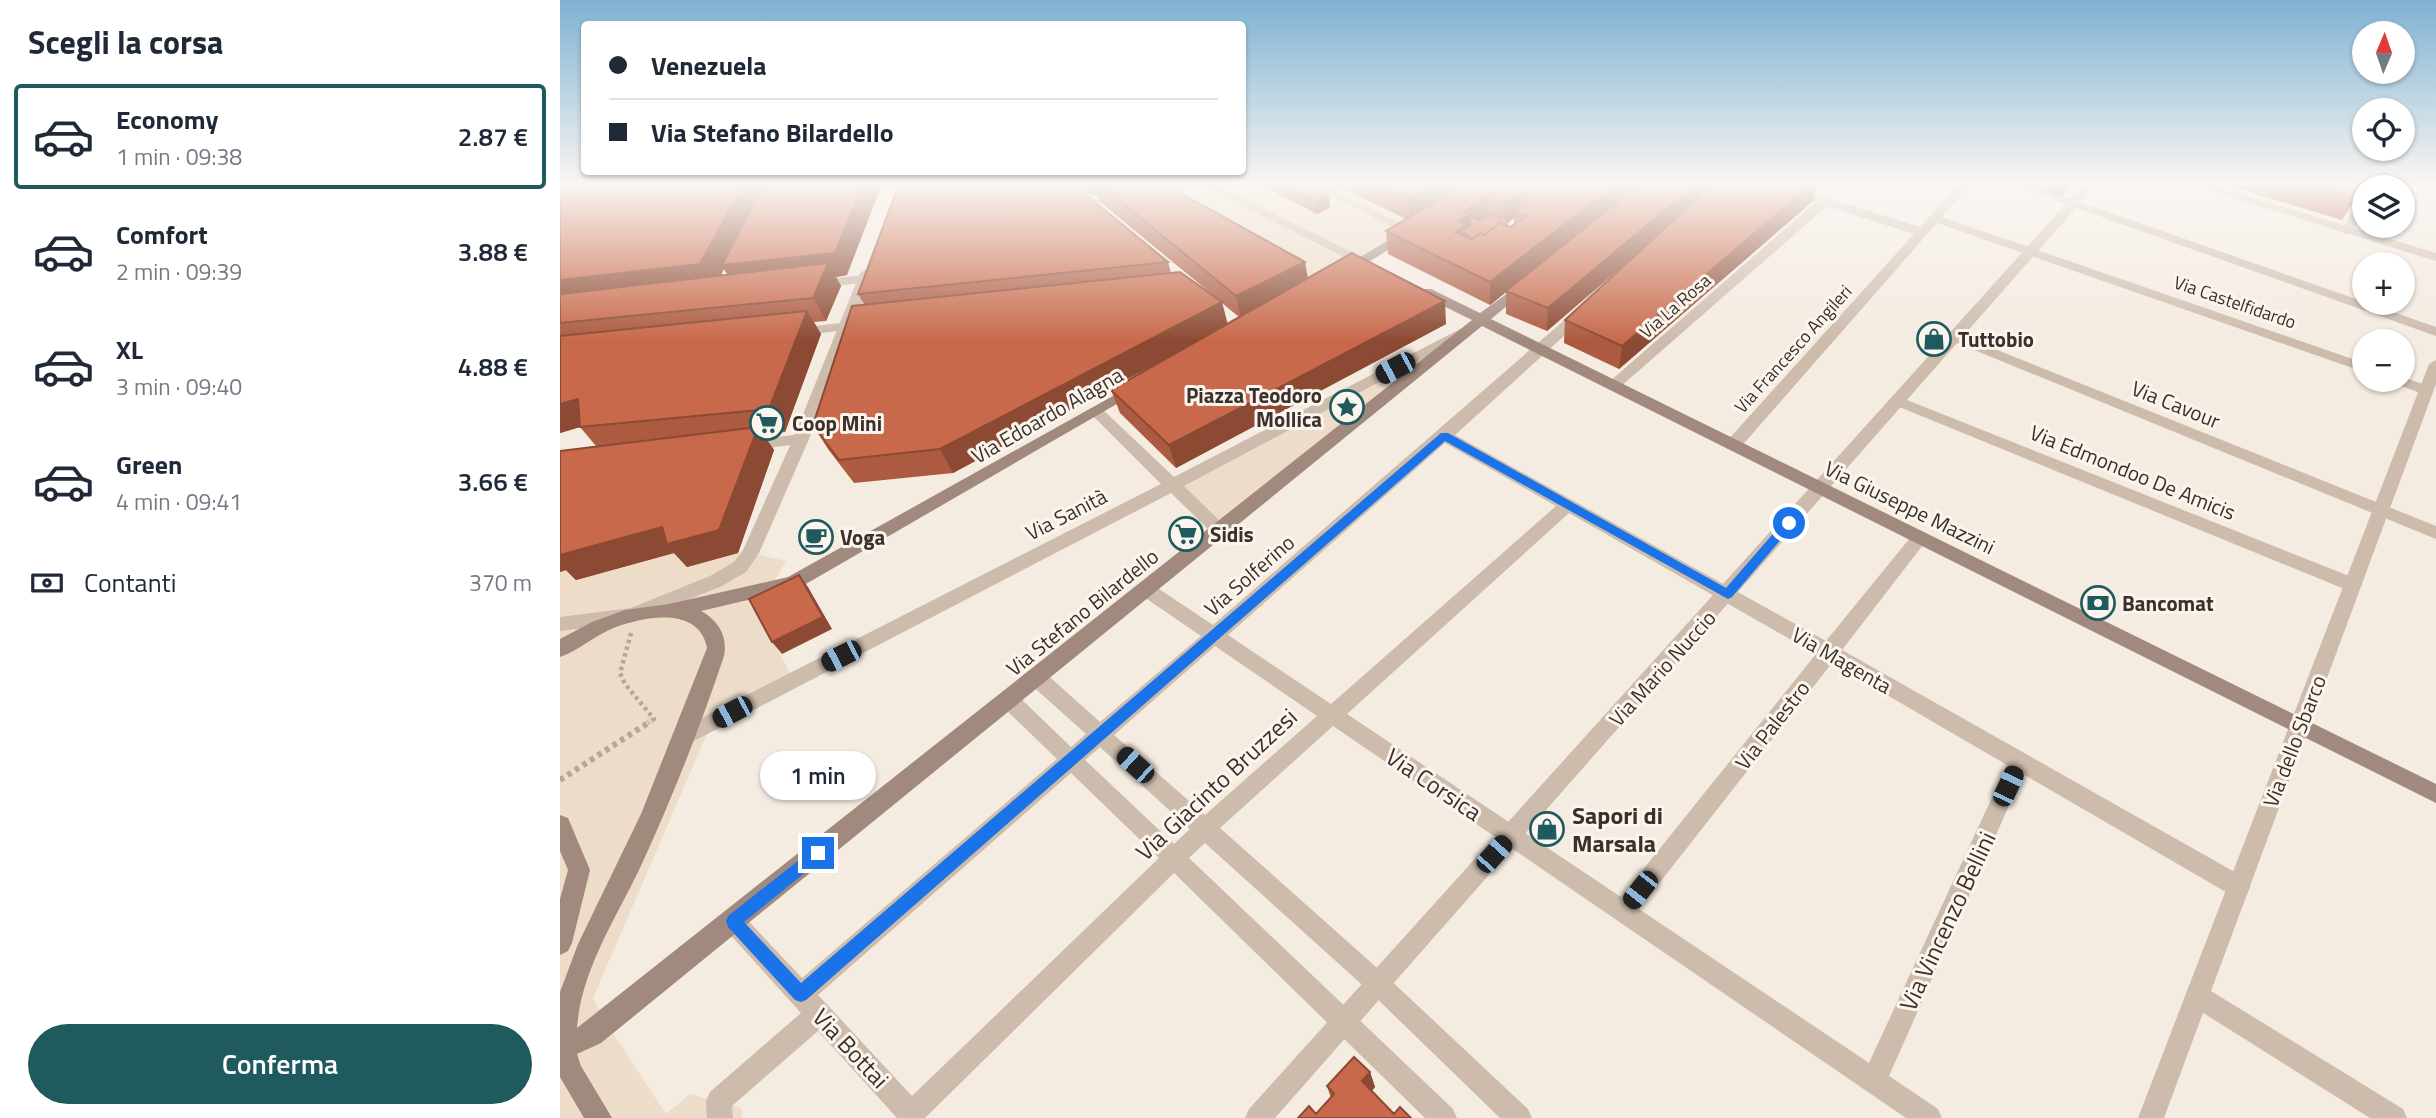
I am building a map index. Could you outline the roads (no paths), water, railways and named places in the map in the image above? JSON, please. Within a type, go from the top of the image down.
[{"type":"main road","points":[[1334,277],[1369,264],[1405,236]]},
{"type":"main road","name":"Via Stefano Bilardello","points":[[562,1049],[592,1034],[606,1023],[1534,277]]},
{"type":"main road","name":"Via Giuseppe Mazzini","points":[[1410,284],[1475,324],[1541,349],[2436,794]]},
{"type":"main road","name":"Via Edoardo Alagna","points":[[560,649],[584,634],[793,583],[1144,384]]},
{"type":"main road","points":[[599,1118],[574,1078],[562,1049],[565,1019],[587,949],[631,861],[710,669],[716,647],[711,629],[697,616],[674,610]]},
{"type":"main road","points":[[560,825],[579,870],[560,943]]},
{"type":"street","points":[[1312,236],[1369,264]]},
{"type":"street","name":"Via La Rosa","points":[[1614,385],[1785,236]]},
{"type":"street","name":"Via Francesco Angileri","points":[[1733,445],[1918,236]]},
{"type":"street","name":"Via Castelfidardo","points":[[1986,236],[2352,364]]},
{"type":"street","name":"Via Mario Nuccio","points":[[1258,1118],[2045,236]]},
{"type":"street","points":[[2162,236],[2436,332]]},
{"type":"street","points":[[2368,236],[2436,257]]},
{"type":"street","points":[[560,624],[632,623],[740,567],[750,553],[801,439],[874,255]]},
{"type":"street","points":[[801,286],[865,279]]},
{"type":"street","name":"Via Solferino","points":[[801,994],[1444,436],[1592,303]]},
{"type":"street","points":[[779,334],[875,323]]},
{"type":"street","name":"Via Sanità","points":[[682,737],[1174,484],[1475,324]]},
{"type":"street","name":"Via Cavour","points":[[1955,337],[2436,533]]},
{"type":"street","name":"Via dello Sbarco","points":[[2151,1118],[2436,364]]},
{"type":"street","points":[[2415,386],[2426,390]]},
{"type":"street","name":"Via Edmondoo De Amicis","points":[[1897,401],[2353,585]]},
{"type":"street","points":[[1096,411],[1219,530]]},
{"type":"street","name":"Via Magenta","points":[[1444,436],[1728,594],[2239,887]]},
{"type":"street","points":[[734,447],[801,439]]},
{"type":"street","name":"Via Giacinto Bruzzesi","points":[[911,1114],[1205,828],[1568,505]]},
{"type":"street","name":"Via Palestro","points":[[1623,912],[1920,537]]},
{"type":"street","name":"Via Corsica","points":[[1147,590],[1929,1118]]},
{"type":"street","points":[[1036,677],[1377,983],[1519,1118]]},
{"type":"street","points":[[1009,700],[1444,1118]]},
{"type":"street","name":"Via Vincenzo Bellini","points":[[1874,1080],[2019,761]]},
{"type":"street","name":"Via Bottai","points":[[733,921],[911,1114]]},
{"type":"street","points":[[2198,995],[2394,1118]]},
{"type":"street","points":[[720,1109],[819,1013]]},
{"type":"place","name":"Tuttobio","points":[[1934,339]]},
{"type":"place","name":"Piazza Teodoro Mollica","points":[[1347,407]]},
{"type":"place","name":"Coop Mini","points":[[767,423]]},
{"type":"place","name":"Sidis","points":[[1186,534]]},
{"type":"place","name":"Voga","points":[[816,537]]},
{"type":"place","name":"Bancomat","points":[[2098,603]]},
{"type":"place","name":"Sapori di Marsala","points":[[1547,829]]}]
